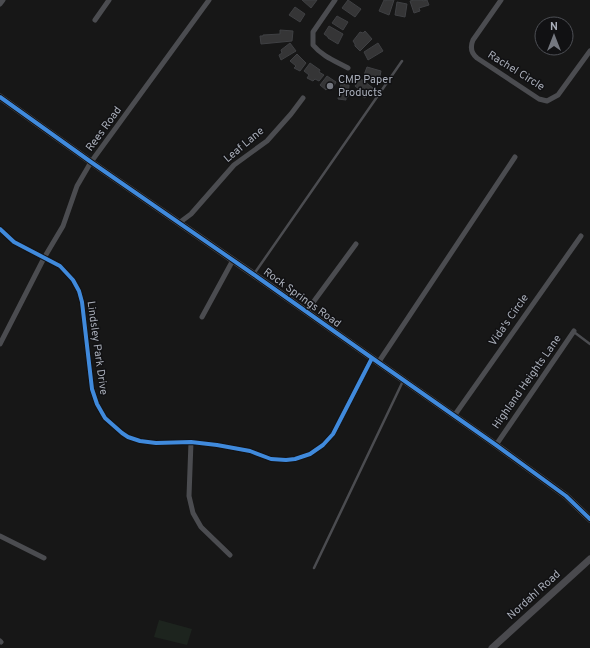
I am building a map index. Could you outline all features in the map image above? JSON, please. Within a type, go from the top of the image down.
[{"type":"street","points":[[0,4],[3,0]]},
{"type":"street","points":[[95,20],[109,0]]},
{"type":"street","name":"Rees Road","points":[[0,344],[44,258],[63,226],[77,186],[91,162],[209,0]]},
{"type":"street","points":[[335,0],[313,32],[313,45],[326,57],[348,68]]},
{"type":"street","name":"Rachel Circle","points":[[501,0],[473,40],[471,50],[474,56],[539,99],[547,101],[558,95],[590,51]]},
{"type":"street","name":"Rock Springs Road","points":[[0,97],[496,445],[566,496],[590,519]]},
{"type":"street","name":"Leaf Lane","points":[[179,223],[191,214],[234,165],[267,141],[303,98]]},
{"type":"street","points":[[378,363],[515,157]]},
{"type":"street","name":"Lindsley Park Drive","points":[[0,229],[14,242],[60,266],[73,280],[82,302],[92,389],[97,404],[105,418],[128,437],[140,441],[156,443],[191,442],[217,445],[250,451],[271,458],[286,460],[295,459],[310,454],[323,446],[332,434],[372,358]]},
{"type":"street","name":"Vida's Circle","points":[[454,416],[581,236]]},
{"type":"street","points":[[306,312],[356,244]]},
{"type":"street","points":[[202,317],[233,260]]},
{"type":"street","name":"Highland Heights Lane","points":[[496,445],[574,331]]},
{"type":"street","points":[[191,442],[189,496],[193,513],[201,527],[230,555]]},
{"type":"street","points":[[0,536],[44,558]]},
{"type":"street","name":"Nordahl Road","points":[[492,648],[590,559]]},
{"type":"lane","points":[[253,274],[402,61]]},
{"type":"lane","points":[[574,331],[590,344]]},
{"type":"lane","points":[[314,568],[404,381]]},
{"type":"shaded area","points":[[159,620],[192,629],[187,645],[154,637]]},
{"type":"building","points":[[302,0],[317,0],[311,8]]},
{"type":"building","points":[[348,0],[361,9],[355,17],[342,8]]},
{"type":"building","points":[[384,0],[394,0],[389,15],[379,11]]},
{"type":"building","points":[[427,0],[429,5],[419,8],[420,11],[414,13],[410,1]]},
{"type":"building","points":[[397,2],[407,4],[405,17],[395,15]]},
{"type":"building","points":[[295,7],[305,14],[300,22],[289,15]]},
{"type":"building","points":[[337,16],[348,22],[343,30],[332,23]]},
{"type":"building","points":[[329,26],[343,34],[338,44],[324,34]]},
{"type":"building","points":[[280,30],[293,31],[292,41],[261,44],[260,36],[280,34]]},
{"type":"building","points":[[365,31],[372,39],[360,51],[355,46],[353,41],[360,32],[363,33]]},
{"type":"building","points":[[290,43],[296,51],[281,60],[279,55],[282,53],[281,50]]},
{"type":"building","points":[[378,43],[383,51],[368,60],[364,52]]},
{"type":"building","points":[[297,54],[306,63],[300,71],[294,68],[296,66],[290,61]]},
{"type":"building","points":[[310,63],[324,75],[319,81],[315,79],[313,81],[307,78],[309,75],[304,71]]},
{"type":"building","points":[[367,67],[381,71],[380,76],[377,76],[376,80],[364,75]]},
{"type":"building","points":[[327,76],[336,82],[334,86],[331,84],[326,90],[320,85]]},
{"type":"building","points":[[361,79],[373,88],[365,98],[362,96],[364,93],[355,86]]},
{"type":"building","points":[[341,84],[349,85],[348,97],[346,97],[346,100],[338,99]]},
{"type":"cycle path","points":[[0,97],[496,445],[566,496],[590,519]]},
{"type":"cycle path","points":[[0,229],[14,242],[60,266],[73,280],[79,291],[82,302],[92,389],[97,404],[105,418],[128,437],[140,441],[156,443],[191,442],[217,445],[250,451],[271,459],[295,459],[310,454],[323,445],[333,434],[372,358]]},
{"type":"place","name":"CMP Paper Products","points":[[330,86]]}]
